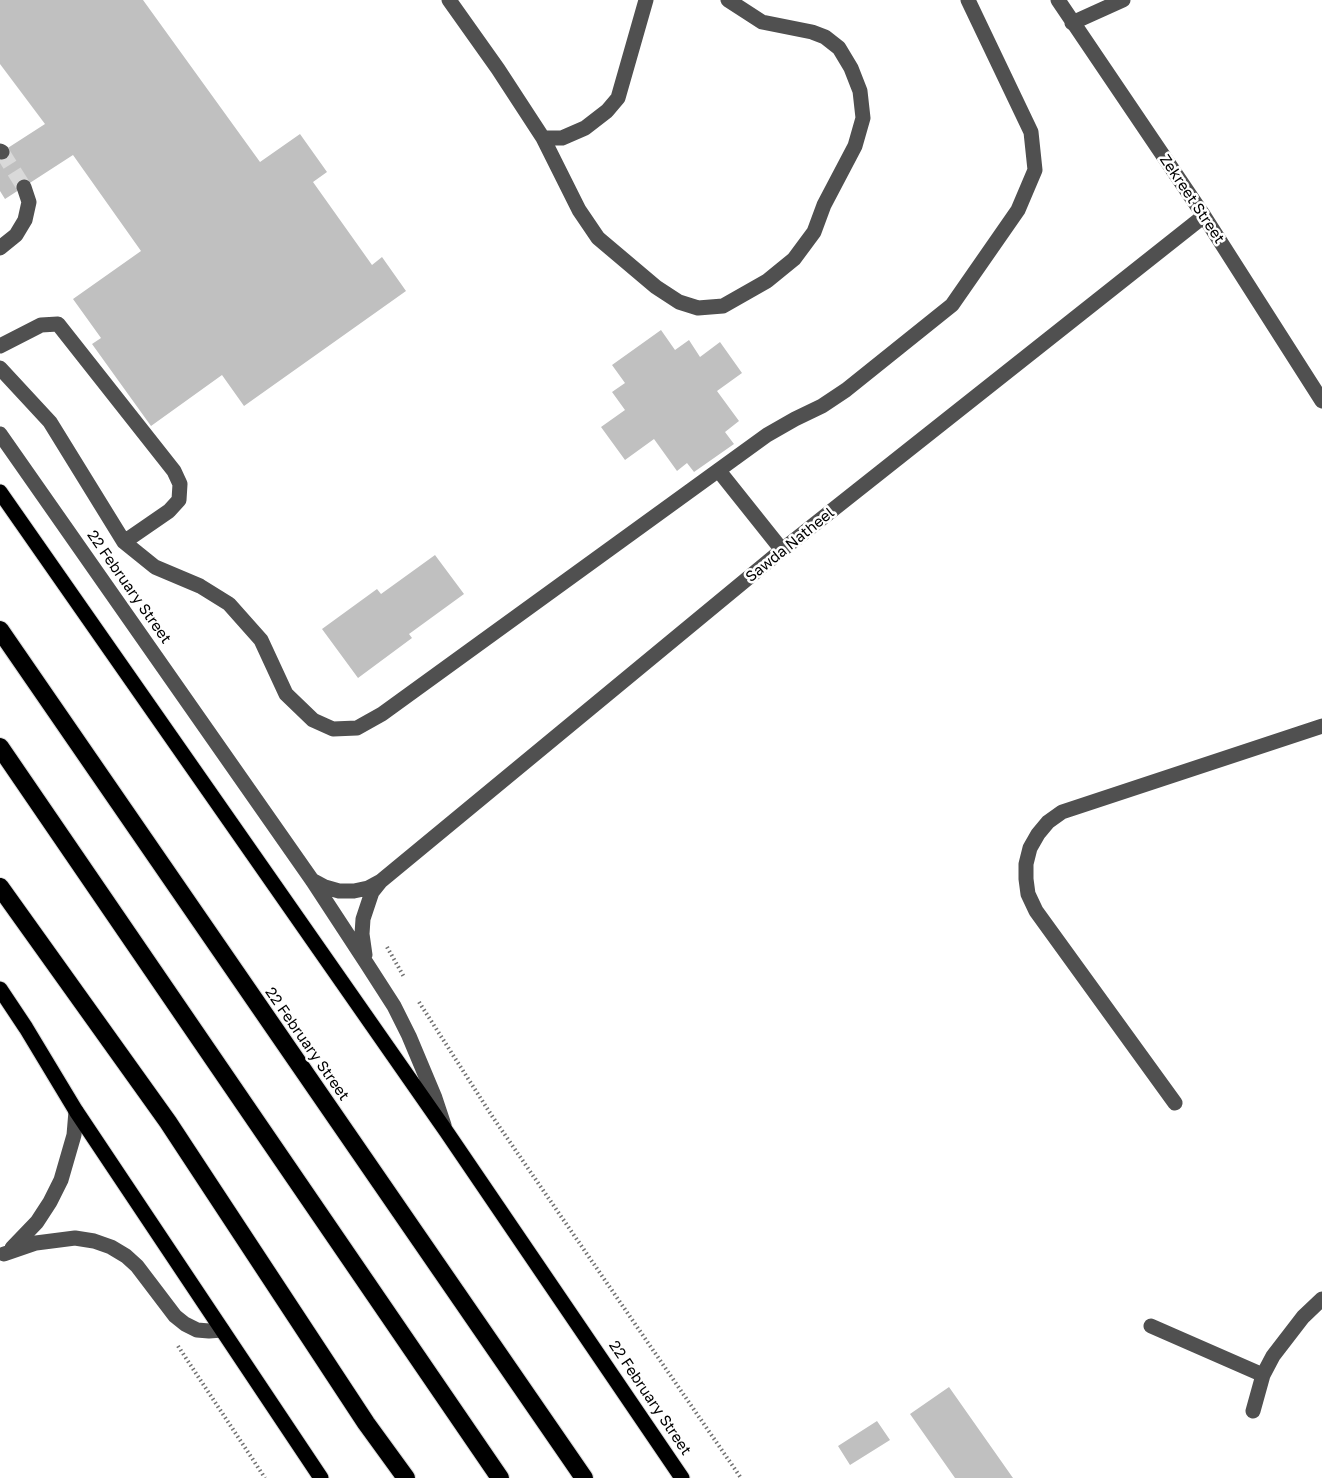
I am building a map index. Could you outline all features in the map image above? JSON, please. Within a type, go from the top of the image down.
[{"type":"highway","name":"22 February Street","points":[[0,630],[584,1478]]},
{"type":"highway","points":[[0,747],[500,1478]]},
{"type":"highway","points":[[0,887],[168,1122],[366,1423],[406,1478]]},
{"type":"main road","name":"22 February Street","points":[[0,492],[446,1131],[682,1478]]},
{"type":"main road","points":[[0,989],[76,1110],[321,1478]]},
{"type":"street","points":[[449,0],[543,138],[579,210],[598,238],[656,287],[679,302],[698,308],[723,306],[767,281],[794,259],[814,232],[824,206],[855,146],[863,118],[860,91],[851,68],[839,48],[825,37],[762,22],[728,0]]},
{"type":"street","points":[[543,138],[562,138],[585,128],[607,111],[618,98],[646,0]]},
{"type":"street","points":[[0,368],[50,422],[124,542],[154,567],[200,586],[229,604],[261,640],[286,694],[313,720],[333,729],[357,728],[382,714],[767,435],[822,406],[846,390],[951,305],[1018,210],[1035,170],[1031,132],[968,0]]},
{"type":"street","name":"Zekreet Street","points":[[1058,0],[1204,216],[1322,401]]},
{"type":"street","points":[[1072,23],[1123,0]]},
{"type":"street","points":[[0,248],[16,235],[25,220],[29,202],[24,187]]},
{"type":"street","name":"Sawda Natheel","points":[[367,964],[362,934],[363,919],[372,892],[381,881],[782,550],[1204,216]]},
{"type":"street","points":[[0,346],[41,325],[58,324],[174,471],[180,484],[178,500],[169,512],[124,542]]},
{"type":"street","name":"22 February Street","points":[[0,434],[312,880],[367,964],[409,1036],[427,1077],[446,1131]]},
{"type":"street","points":[[719,471],[782,550]]},
{"type":"street","points":[[1175,1103],[1036,911],[1028,894],[1026,879],[1026,864],[1030,848],[1048,822],[1062,812],[1322,726]]},
{"type":"street","name":"Sawda Natheel","points":[[312,880],[339,891],[368,888],[381,881]]},
{"type":"street","points":[[2,1256],[21,1241],[50,1202],[69,1158],[76,1110]]},
{"type":"street","points":[[2,1256],[36,1243],[57,1239],[75,1238],[102,1244],[126,1256],[137,1266],[175,1316],[185,1324],[197,1330],[222,1330]]},
{"type":"street","points":[[1253,1411],[1263,1375],[1285,1338],[1322,1299]]},
{"type":"street","points":[[1151,1326],[1263,1375]]},
{"type":"path","points":[[382,940],[410,986]]},
{"type":"path","points":[[415,995],[492,1116],[741,1478]]},
{"type":"path","points":[[175,1341],[265,1478]]},
{"type":"building","points":[[0,0],[143,0],[260,162],[300,134],[327,172],[313,182],[372,265],[382,257],[406,291],[244,406],[222,375],[151,426],[92,344],[101,338],[73,299],[141,251],[73,155],[5,199],[0,191],[0,153],[45,124],[0,64]]},
{"type":"building","points":[[661,330],[675,350],[689,340],[700,357],[720,342],[742,373],[717,391],[739,421],[725,432],[734,444],[694,472],[687,463],[677,471],[654,439],[625,460],[601,427],[625,410],[612,392],[625,383],[612,365]]},
{"type":"building","points":[[435,555],[464,594],[409,634],[412,638],[358,678],[322,629],[377,589],[381,594]]},
{"type":"building","points":[[949,1387],[1013,1478],[955,1478],[910,1414]]},
{"type":"building","points":[[877,1421],[890,1440],[850,1465],[838,1446]]},
{"type":"tunnel","points":[[2,152],[24,187]]}]
